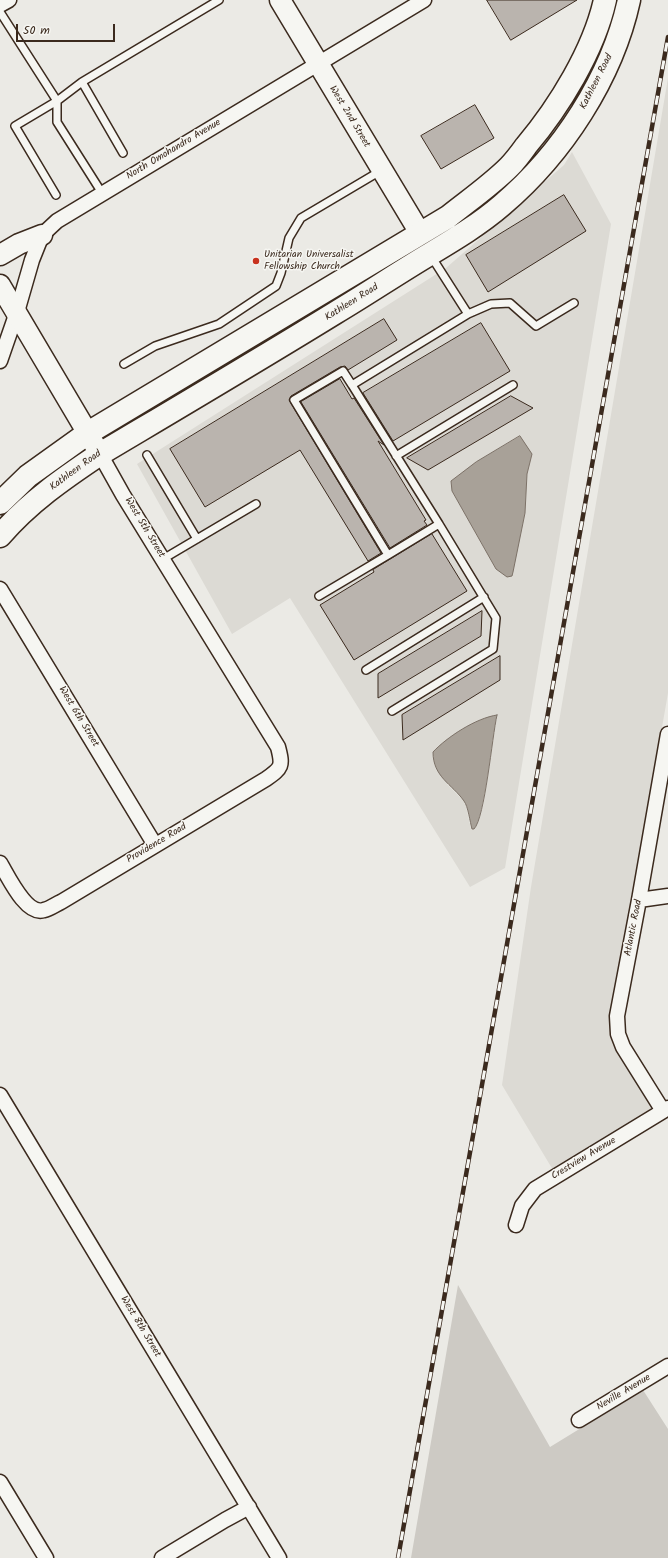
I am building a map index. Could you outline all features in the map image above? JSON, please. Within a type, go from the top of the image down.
[{"type":"main road","points":[[0,503],[28,476],[88,433],[448,217],[465,204],[509,167],[532,139],[561,98],[587,52],[605,0]]},
{"type":"main road","name":"Kathleen Road","points":[[0,536],[30,505],[100,454],[352,303],[472,227],[501,206],[523,186],[577,120],[616,44],[629,0]]},
{"type":"main road","points":[[430,254],[439,238],[503,190],[520,173],[526,162],[532,139]]},
{"type":"main road","points":[[352,303],[369,282],[405,258],[413,249],[420,233]]},
{"type":"street","points":[[0,5],[9,0]]},
{"type":"street","name":"West 2nd Street","points":[[280,0],[420,233]]},
{"type":"street","name":"North Omohandro Avenue","points":[[0,361],[32,260],[42,235],[57,221],[317,63],[424,0]]},
{"type":"street","points":[[0,255],[19,244],[42,235]]},
{"type":"street","name":"West 5th Street","points":[[0,285],[163,559],[278,747],[282,760],[278,771]]},
{"type":"street","name":"West 6th Street","points":[[0,589],[155,845]]},
{"type":"street","name":"Atlantic Road","points":[[666,1110],[623,1047],[618,1034],[617,1016],[668,734]]},
{"type":"street","name":"Providence Road","points":[[0,863],[23,900],[33,910],[43,911],[61,902],[278,771]]},
{"type":"street","points":[[639,900],[668,896]]},
{"type":"street","name":"West 8th Street","points":[[0,1096],[279,1558]]},
{"type":"street","name":"Crestview Avenue","points":[[516,1225],[522,1206],[535,1188],[666,1110]]},
{"type":"street","name":"Neville Avenue","points":[[579,1420],[668,1366]]},
{"type":"street","points":[[0,1482],[46,1558]]},
{"type":"street","points":[[162,1558],[249,1507]]},
{"type":"lane","points":[[56,195],[15,126],[57,101],[82,82],[219,0]]},
{"type":"lane","points":[[0,12],[57,101],[57,122],[102,193]]},
{"type":"lane","points":[[82,82],[123,153]]},
{"type":"lane","points":[[124,364],[155,346],[219,324],[276,286],[281,273],[289,238],[301,218],[382,170]]},
{"type":"lane","points":[[430,254],[468,314]]},
{"type":"lane","points":[[352,385],[468,314],[491,304],[510,303],[536,326],[574,303]]},
{"type":"lane","points":[[388,555],[294,400],[343,371],[496,618],[493,649],[392,711]]},
{"type":"lane","points":[[396,456],[513,385]]},
{"type":"lane","points":[[147,455],[197,539]]},
{"type":"lane","points":[[163,559],[256,504]]},
{"type":"lane","points":[[319,596],[439,524]]},
{"type":"lane","points":[[366,670],[484,597]]},
{"type":"shaded area","points":[[668,78],[668,693],[633,894],[631,894],[632,900],[610,1015],[611,1035],[616,1050],[653,1110],[553,1170],[502,1085],[531,887]]},
{"type":"shaded area","points":[[572,152],[611,224],[505,868],[470,887],[290,598],[232,634],[137,464],[446,268],[564,165]],"holes":[[[532,454],[527,474],[525,513],[520,536],[496,569],[452,491]],[[497,716],[483,807],[471,829],[465,802],[447,784]]]},
{"type":"shaded area","points":[[520,436],[532,454],[527,474],[525,513],[512,576],[507,577],[496,569],[452,491],[451,481],[476,462]]},
{"type":"shaded area","points":[[497,715],[482,810],[478,822],[474,829],[472,829],[465,803],[444,780],[436,768],[433,752],[446,740],[462,729],[480,720]]},
{"type":"shaded area","points":[[458,1285],[550,1447],[643,1390],[668,1429],[668,1558],[411,1558]]},
{"type":"building","points":[[487,0],[577,0],[511,40]]},
{"type":"building","points":[[475,105],[494,138],[441,169],[421,136]]},
{"type":"building","points":[[564,195],[586,231],[488,292],[466,255]]},
{"type":"building","points":[[384,319],[397,340],[348,370],[345,366],[340,367],[291,396],[289,400],[381,553],[368,561],[300,450],[205,507],[170,449]]},
{"type":"building","points":[[481,323],[510,371],[393,441],[363,393]]},
{"type":"building","points":[[340,379],[384,445],[378,441],[426,520],[424,521],[427,525],[390,548],[301,402]]},
{"type":"building","points":[[511,396],[533,408],[428,470],[407,458]]},
{"type":"building","points":[[432,534],[467,591],[354,660],[320,605]]},
{"type":"building","points":[[482,611],[481,636],[378,698],[378,674]]},
{"type":"building","points":[[500,656],[500,680],[403,740],[402,715]]},
{"type":"railway","points":[[398,1558],[668,37]]},
{"type":"place","name":"Unitarian Universalist Fellowship Church","points":[[256,261]]}]
